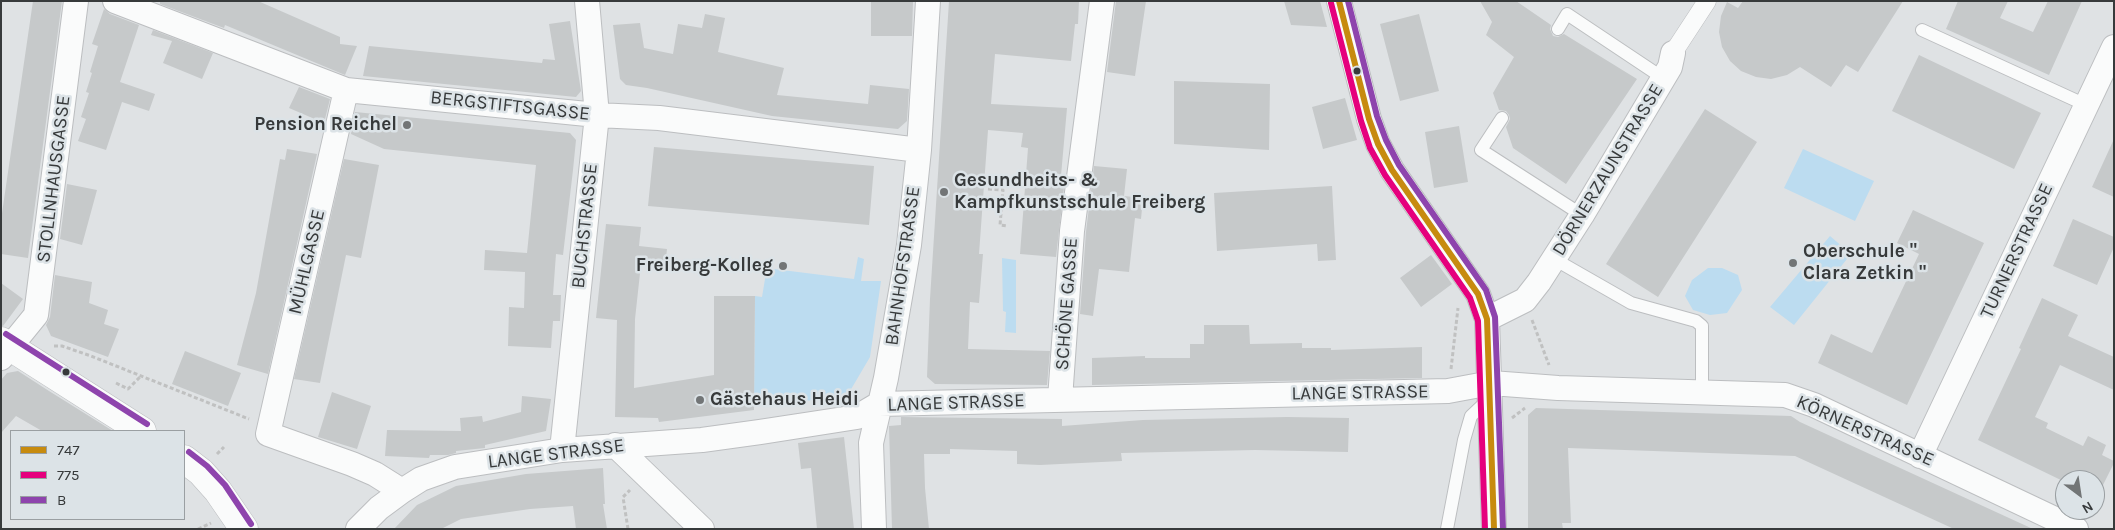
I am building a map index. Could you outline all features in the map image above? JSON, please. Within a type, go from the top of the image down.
[{"type":"street","name":"STOLLNHAUSGASSE","points":[[4,349],[36,315],[76,1]]},
{"type":"street","name":"BERGSTIFTSGASSE","points":[[115,1],[346,90],[597,115],[659,118],[919,150]]},
{"type":"street","name":"BUCHSTRASSE","points":[[562,450],[597,115],[587,1]]},
{"type":"street","name":"BAHNHOFSTRASSE","points":[[874,529],[871,443],[886,378],[909,245],[919,150],[928,1]]},
{"type":"street","name":"SCHÖNE GASSE","points":[[1060,400],[1072,231],[1102,1]]},
{"type":"street","points":[[1339,1],[1369,119],[1378,144],[1392,170],[1478,294],[1487,319],[1494,529]]},
{"type":"street","name":"DÖRNERZAUNSTRASSE","points":[[1487,319],[1525,300],[1554,259],[1670,67],[1673,53],[1706,1]]},
{"type":"street","name":"TURNERSTRASSE","points":[[1920,456],[2114,47]]},
{"type":"street","name":"MÜHLGASSE","points":[[268,434],[346,90]]},
{"type":"street","points":[[4,349],[140,430]]},
{"type":"street","name":"KÖRNERSTRASSE","points":[[1490,391],[1558,388],[1785,395],[1814,405],[2076,529]]},
{"type":"street","name":"LANGE STRASSE","points":[[358,529],[379,508],[421,479],[455,468],[562,450],[702,440],[856,417],[879,404],[1490,391]]},
{"type":"street","points":[[268,434],[352,464],[375,474],[402,491]]},
{"type":"street","points":[[615,446],[702,529]]},
{"type":"street","points":[[185,460],[201,472],[218,491],[244,529]]},
{"type":"lane","points":[[1558,29],[1567,14],[1663,78]]},
{"type":"lane","points":[[1922,30],[2086,105]]},
{"type":"lane","points":[[1502,118],[1481,150],[1582,215]]},
{"type":"lane","points":[[1554,259],[1631,303],[1696,322],[1702,326],[1702,393]]},
{"type":"lane","points":[[1447,529],[1464,440],[1471,416],[1490,391]]},
{"type":"path","points":[[988,189],[1003,190],[1000,225],[1007,226]]},
{"type":"path","points":[[1448,391],[1459,298],[1467,278]]},
{"type":"path","points":[[4,349],[62,346],[256,422],[268,434]]},
{"type":"path","points":[[628,529],[624,497],[644,473]]},
{"type":"shaded area","points":[[1803,149],[1874,181],[1855,221],[1784,188]]},
{"type":"shaded area","points":[[1830,236],[1851,254],[1794,325],[1770,307]]},
{"type":"shaded area","points":[[858,257],[864,259],[861,281],[881,281],[870,357],[850,391],[835,398],[754,406],[755,296],[762,297],[766,273],[774,269],[854,279]]},
{"type":"shaded area","points":[[1002,258],[1016,260],[1016,333],[1005,332],[1006,312],[1003,311]]},
{"type":"shaded area","points":[[1708,268],[1722,268],[1738,275],[1742,290],[1727,313],[1710,315],[1693,310],[1685,296],[1692,280]]},
{"type":"building","points":[[33,1],[62,1],[28,258],[1,254],[1,220]]},
{"type":"building","points":[[160,1],[258,1],[340,37],[340,44],[357,46],[345,75],[225,25],[224,28],[160,4]]},
{"type":"building","points":[[871,1],[913,1],[912,36],[871,36]]},
{"type":"building","points":[[949,1],[1079,1],[1078,24],[1075,24],[1071,61],[995,54],[991,104],[1067,108],[1060,187],[1064,187],[1056,257],[1020,254],[1028,148],[1021,147],[1023,133],[988,130],[979,254],[983,254],[979,303],[970,302],[968,349],[1050,351],[1047,385],[935,384],[927,377],[930,299]]},
{"type":"building","points":[[1116,1],[1146,1],[1135,76],[1107,72]]},
{"type":"building","points":[[1284,1],[1320,1],[1327,27],[1291,25]]},
{"type":"building","points":[[1480,1],[1516,1],[1551,25],[1550,29],[1553,36],[1558,37],[1564,34],[1637,79],[1566,184],[1513,148],[1506,127],[1510,119],[1509,115],[1506,111],[1499,110],[1493,93],[1514,57],[1486,35],[1492,22]]},
{"type":"building","points":[[1743,1],[1903,1],[1858,72],[1846,65],[1831,87],[1800,67],[1787,75],[1771,79],[1756,77],[1741,71],[1730,61],[1722,47],[1719,32],[1721,16],[1727,2],[1738,8]]},
{"type":"building","points":[[1958,1],[2008,1],[2000,18],[2033,32],[2048,1],[2082,1],[2049,75],[1946,29]]},
{"type":"building","points":[[104,9],[110,14],[139,25],[120,82],[155,94],[149,111],[122,102],[106,150],[78,141],[86,119],[81,117],[89,93],[86,92],[98,46],[92,44]]},
{"type":"building","points":[[705,14],[725,18],[718,52],[784,68],[777,95],[868,104],[870,85],[909,89],[907,121],[898,129],[772,116],[626,85],[620,79],[613,25],[640,23],[644,48],[673,54],[678,24],[702,28]]},
{"type":"building","points":[[1419,14],[1439,91],[1400,101],[1380,24]]},
{"type":"building","points":[[570,21],[581,91],[576,97],[363,76],[369,46],[542,63],[543,59],[555,60],[549,24]]},
{"type":"building","points":[[153,30],[213,53],[202,79],[163,63],[172,41],[151,35]]},
{"type":"building","points":[[1919,55],[2041,113],[2014,169],[1892,111]]},
{"type":"building","points":[[1174,81],[1270,84],[1269,150],[1174,144]]},
{"type":"building","points":[[299,87],[330,99],[324,123],[289,108]]},
{"type":"building","points":[[1345,98],[1357,140],[1323,149],[1312,107]]},
{"type":"building","points":[[1705,109],[1757,142],[1658,297],[1606,264]]},
{"type":"building","points":[[355,112],[570,133],[576,140],[563,255],[556,254],[553,295],[561,295],[560,321],[553,321],[551,348],[508,346],[509,307],[524,308],[525,272],[484,270],[485,250],[527,253],[536,165],[384,149],[351,134]]},
{"type":"building","points":[[1459,126],[1468,182],[1434,188],[1425,132]]},
{"type":"building","points":[[2114,139],[2114,197],[2092,187]]},
{"type":"building","points":[[654,147],[874,166],[869,225],[648,206]]},
{"type":"building","points":[[287,149],[317,154],[268,374],[237,365],[256,293],[280,159],[285,160]]},
{"type":"building","points":[[344,159],[379,165],[361,258],[346,255],[320,383],[294,379]]},
{"type":"building","points":[[1094,166],[1127,169],[1124,196],[1143,198],[1141,219],[1135,218],[1129,272],[1099,269],[1093,316],[1080,314],[1086,232]]},
{"type":"building","points":[[67,184],[97,190],[82,245],[60,239]]},
{"type":"building","points":[[1332,186],[1336,260],[1318,261],[1317,244],[1217,251],[1214,193]]},
{"type":"building","points":[[1913,210],[1984,243],[1907,405],[1818,363],[1831,334],[1872,353],[1919,254],[1897,243]]},
{"type":"building","points":[[2073,219],[2114,237],[2114,247],[2097,285],[2053,266]]},
{"type":"building","points":[[606,224],[641,227],[639,246],[667,249],[665,267],[641,264],[635,319],[634,388],[714,375],[714,296],[755,296],[754,410],[659,422],[658,418],[615,417],[617,320],[596,318]]},
{"type":"building","points":[[1431,255],[1452,284],[1421,307],[1400,278]]},
{"type":"building","points":[[55,275],[92,282],[89,303],[108,310],[104,324],[119,329],[108,357],[51,336],[46,325],[50,317]]},
{"type":"building","points":[[1,283],[23,299],[3,326],[1,325]]},
{"type":"building","points":[[2042,298],[2078,315],[2068,336],[2114,357],[2114,390],[2060,365],[2035,417],[2048,423],[2046,428],[2083,446],[2088,436],[2106,445],[2102,455],[2114,461],[2114,463],[2105,481],[2105,470],[2055,470],[2055,477],[1978,440],[2021,349],[2019,348]]},
{"type":"building","points":[[1204,325],[1249,325],[1250,344],[1302,343],[1302,348],[1331,348],[1331,350],[1422,347],[1422,378],[1092,385],[1092,358],[1145,356],[1145,358],[1190,358],[1190,344],[1204,344]]},
{"type":"building","points":[[185,351],[241,373],[228,406],[172,384]]},
{"type":"building","points":[[18,371],[111,430],[40,430],[16,416],[1,433],[1,380],[7,373]]},
{"type":"building","points":[[332,392],[371,406],[357,449],[318,437]]},
{"type":"building","points":[[522,396],[551,399],[546,431],[485,445],[485,448],[456,451],[456,453],[448,455],[430,455],[429,458],[385,456],[387,430],[461,431],[460,418],[482,416],[483,422],[521,412]]},
{"type":"building","points":[[1536,408],[1791,416],[1800,422],[2033,529],[1954,529],[1795,456],[1568,448],[1571,523],[1562,523],[1563,529],[1528,529],[1528,415]]},
{"type":"building","points":[[901,417],[1062,419],[1062,426],[1143,420],[1287,417],[1349,418],[1348,452],[1255,450],[1121,453],[1122,461],[1040,465],[1017,464],[1017,451],[950,449],[950,454],[924,454],[929,529],[892,529],[889,426],[901,425]]},
{"type":"building","points":[[844,437],[854,529],[817,529],[811,468],[801,469],[798,443]]},
{"type":"building","points":[[603,468],[605,504],[603,504],[607,529],[576,529],[573,506],[530,509],[461,519],[441,529],[394,529],[417,505],[456,486],[526,474]]},
{"type":"transit line","name":"747","points":[[1339,1],[1369,119],[1378,144],[1392,170],[1478,294],[1487,319],[1494,529]]},
{"type":"transit line","name":"B","points":[[1348,1],[1377,116],[1386,140],[1399,165],[1486,290],[1495,317],[1503,529]]},
{"type":"transit line","name":"775","points":[[1331,3],[1361,121],[1370,148],[1385,175],[1470,298],[1478,321],[1485,529]]},
{"type":"transit line","name":"B","points":[[6,334],[147,424]]},
{"type":"transit line","name":"B","points":[[189,452],[207,466],[225,485],[251,524]]},
{"type":"place","name":"Pension Reichel","points":[[407,125]]},
{"type":"place","name":"Gesundheits- & Kampfkunstschule Freiberg","points":[[944,192]]},
{"type":"place","name":"Oberschule \" Clara Zetkin \"","points":[[1793,263]]},
{"type":"place","name":"Freiberg-Kolleg","points":[[783,266]]},
{"type":"place","name":"Gästehaus Heidi","points":[[700,400]]}]
